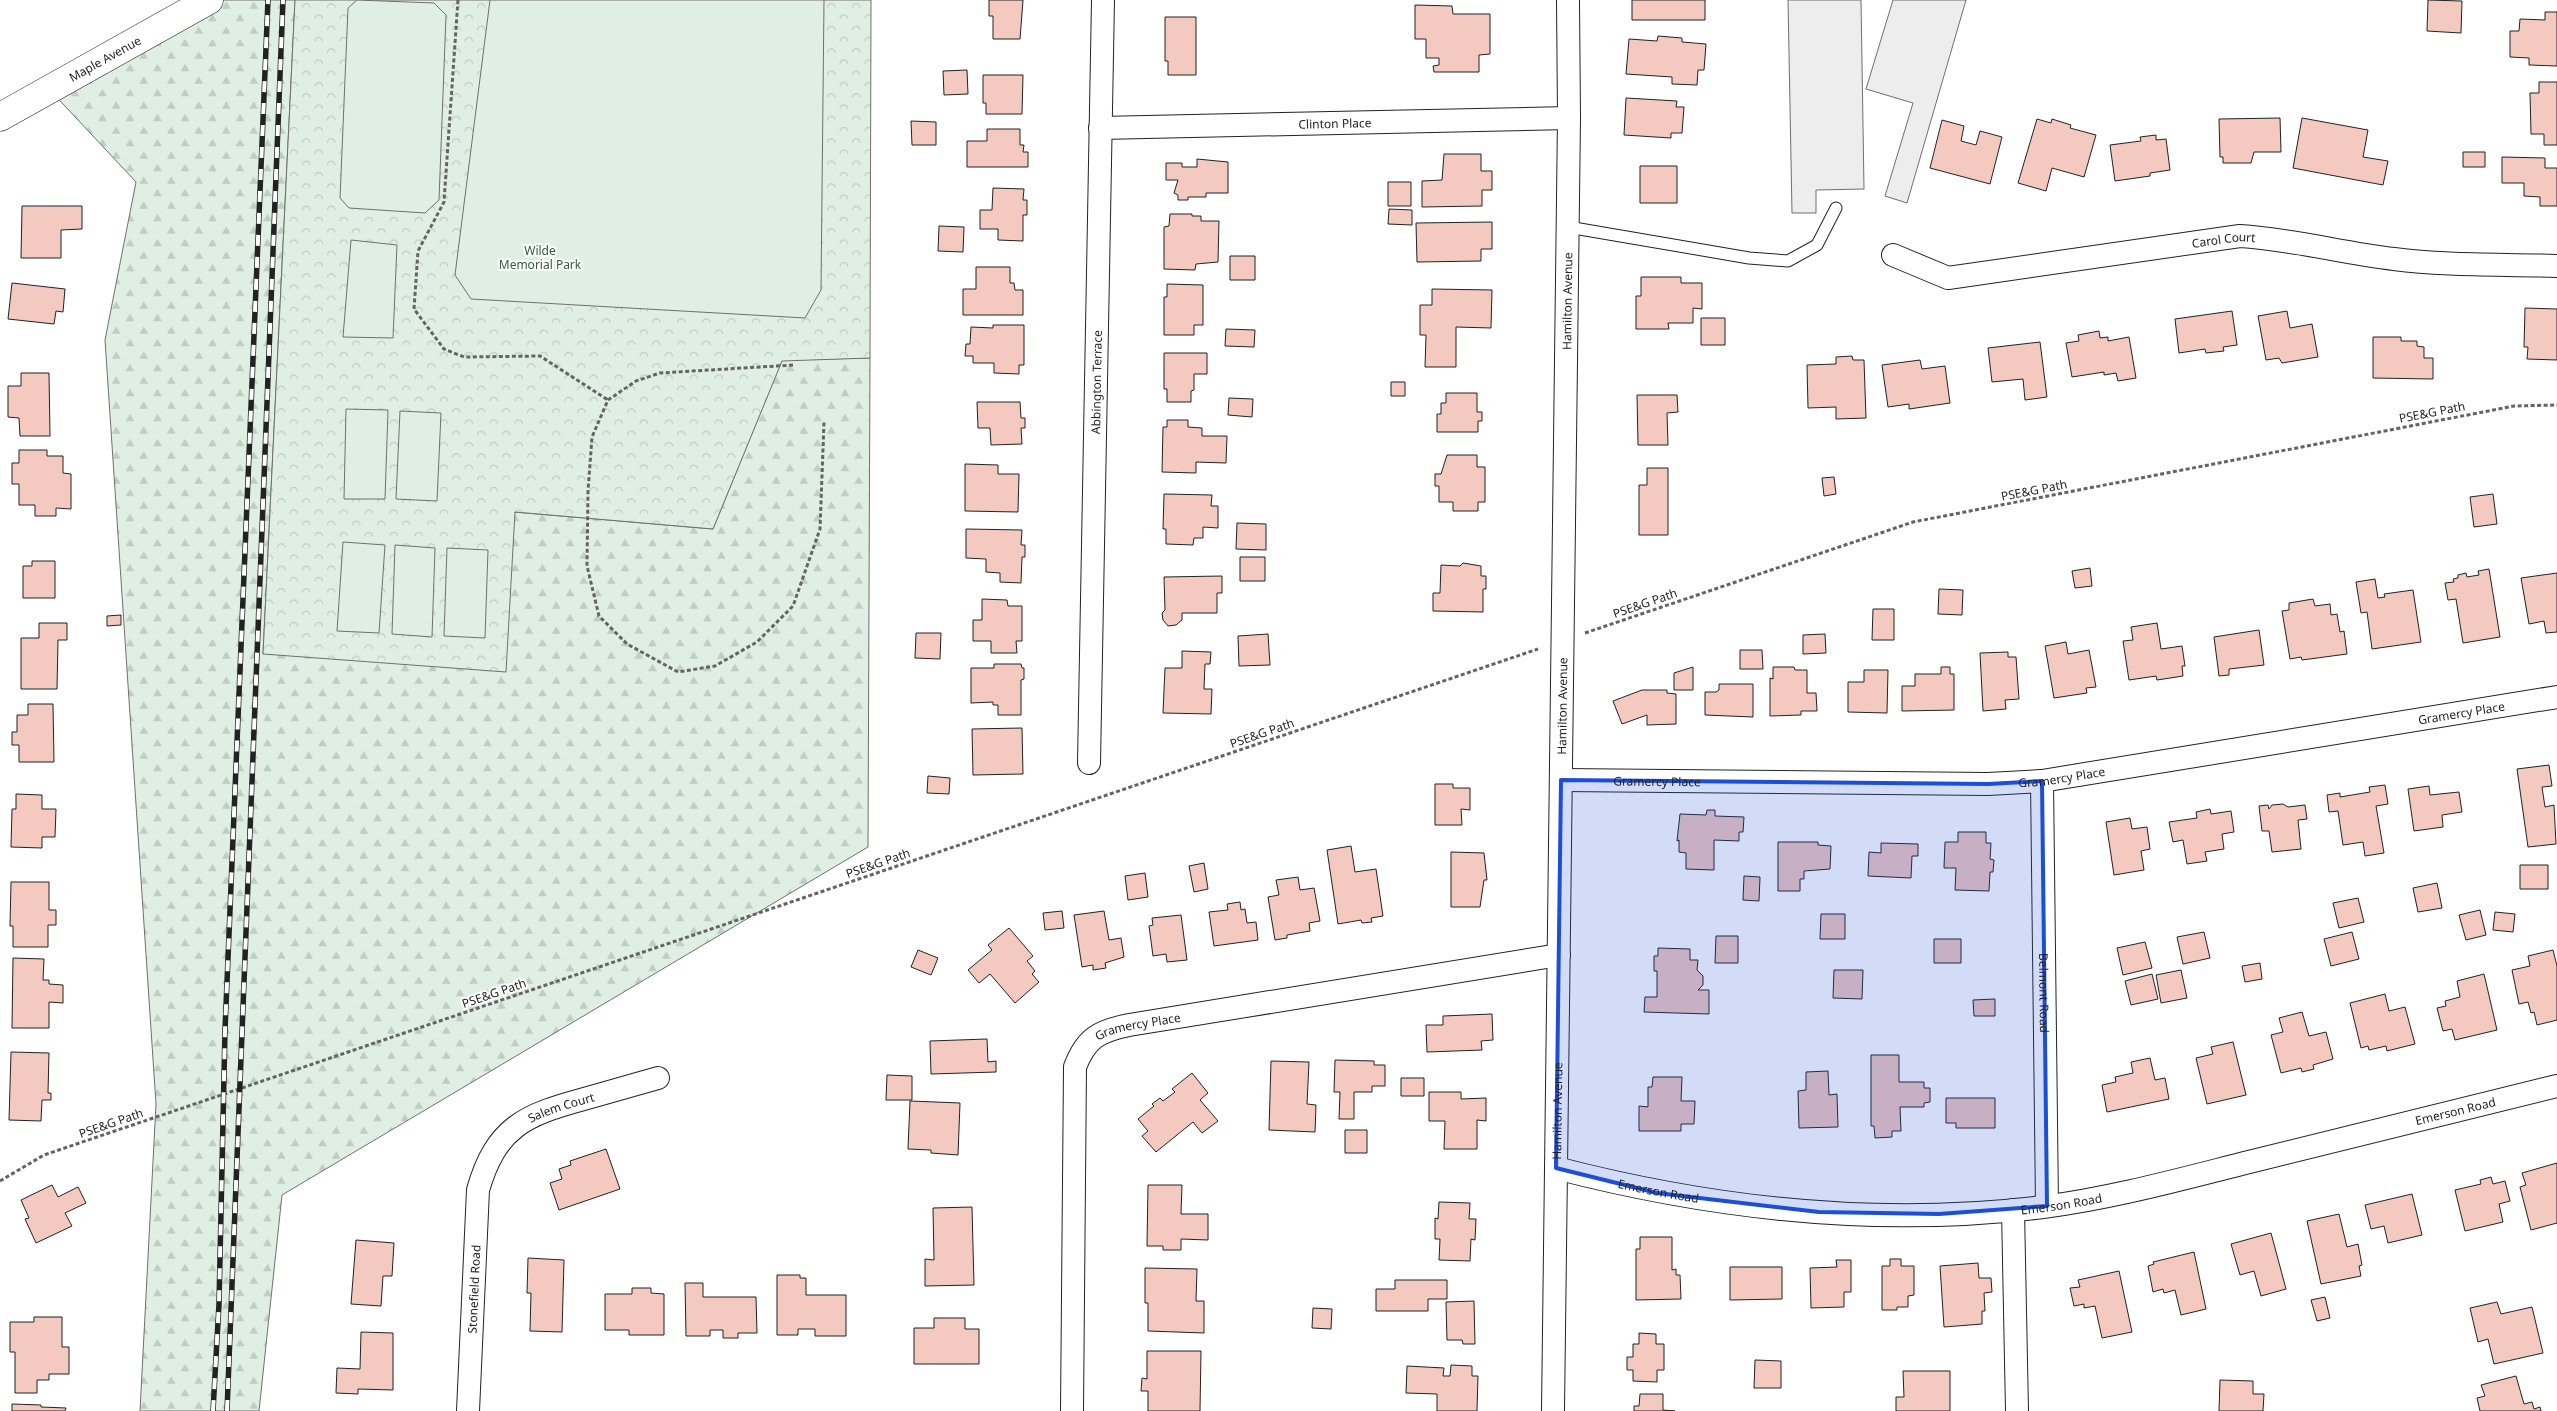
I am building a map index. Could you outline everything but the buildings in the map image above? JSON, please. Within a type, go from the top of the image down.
[{"type":"main road","name":"Maple Avenue","points":[[0,116],[209,0]]},
{"type":"street","name":"Abbington Terrace","points":[[1089,763],[1103,0]]},
{"type":"street","name":"Hamilton Avenue","points":[[1553,1411],[1568,227],[1568,0]]},
{"type":"street","name":"Clinton Place","points":[[1100,128],[1569,118]]},
{"type":"street","name":"Carol Court","points":[[1893,255],[1948,278],[2240,236],[2275,238],[2338,252],[2396,260],[2557,266]]},
{"type":"street","name":"Gramercy Place","points":[[1561,780],[1988,784],[2042,781],[2557,697]]},
{"type":"street","name":"Belmont Road","points":[[2042,781],[2046,1206]]},
{"type":"street","name":"Gramercy Place","points":[[1072,1411],[1075,1067],[1081,1051],[1092,1038],[1106,1030],[1129,1025],[1559,955]]},
{"type":"street","name":"Salem Court","points":[[485,1166],[498,1143],[515,1127],[535,1114],[658,1078]]},
{"type":"street","name":"Emerson Road","points":[[1556,1168],[1657,1192],[1737,1205],[1819,1212],[1939,1214],[2013,1210],[2115,1195],[2557,1086]]},
{"type":"street","name":"Stonefield Road","points":[[468,1411],[478,1190],[485,1166]]},
{"type":"street","points":[[2013,1210],[2017,1411]]},
{"type":"lane","points":[[1568,227],[1749,258],[1788,261],[1817,245],[1836,208]]},
{"type":"path","points":[[458,0],[444,202],[418,250],[414,309],[444,349],[464,357],[540,356],[608,400]]},
{"type":"path","points":[[793,365],[660,373],[636,381],[608,400],[592,437],[588,491],[587,566],[599,616],[627,644],[678,672],[715,666],[757,642],[793,606],[820,528],[824,422]]},
{"type":"path","name":"PSE&G Path","points":[[0,1181],[44,1154],[1913,522],[2514,406],[2557,405]]},
{"type":"highlighted area","points":[[1561,780],[1988,784],[2042,781],[2047,1206],[1939,1214],[1819,1212],[1657,1193],[1556,1168]]},
{"type":"green space","points":[[210,0],[295,0],[263,654],[514,512],[713,529],[782,360],[870,358],[868,847],[282,1195],[259,1411],[140,1411],[156,1104],[105,340],[136,182],[49,89]]},
{"type":"green space","name":"Wilde Memorial Park","points":[[295,0],[871,0],[870,358],[782,361],[713,529],[515,512],[506,672],[263,654]]},
{"type":"green space","points":[[357,0],[434,3],[446,15],[439,200],[425,213],[349,208],[340,198],[348,8]]},
{"type":"green space","points":[[490,0],[824,0],[821,290],[805,318],[471,299],[455,275]]},
{"type":"green space","points":[[351,240],[397,245],[393,338],[343,337]]},
{"type":"green space","points":[[346,409],[388,410],[385,499],[344,499]]},
{"type":"green space","points":[[400,411],[441,413],[437,501],[396,499]]},
{"type":"green space","points":[[343,542],[385,545],[379,633],[337,631]]},
{"type":"green space","points":[[395,545],[435,548],[432,637],[392,634]]},
{"type":"green space","points":[[447,548],[488,550],[485,638],[444,636]]},
{"type":"shaded area","points":[[1788,0],[1861,0],[1864,189],[1816,190],[1816,213],[1792,213]]},
{"type":"shaded area","points":[[1893,0],[1966,0],[1907,203],[1885,196],[1913,103],[1866,89]]},
{"type":"railway","points":[[213,1411],[219,1304],[225,1030],[268,0]]},
{"type":"railway","points":[[227,1411],[283,0]]}]
